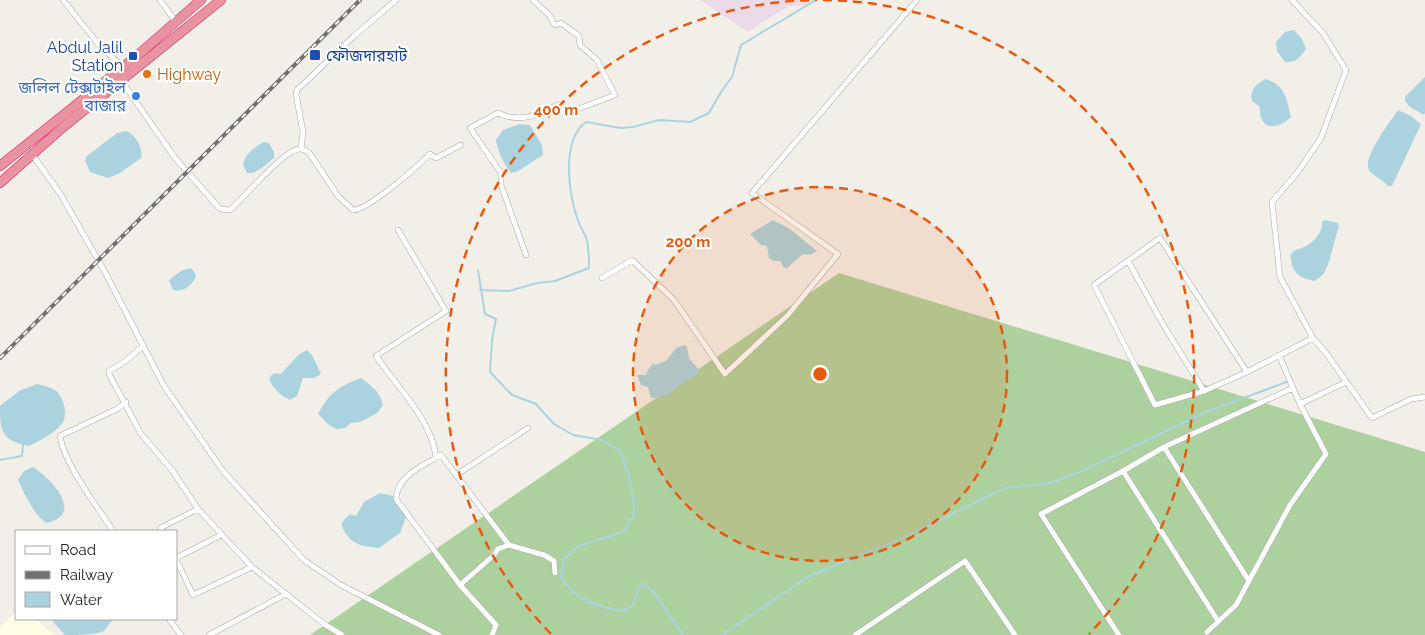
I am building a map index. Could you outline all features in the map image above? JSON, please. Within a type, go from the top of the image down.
[{"type":"highway","points":[[0,166],[123,67],[201,0]]},
{"type":"highway","points":[[0,183],[121,80],[221,0]]},
{"type":"street","points":[[63,0],[99,46],[123,67]]},
{"type":"street","points":[[160,0],[176,22]]},
{"type":"street","points":[[301,149],[303,132],[296,94],[297,90],[354,36],[396,0]]},
{"type":"street","points":[[526,255],[501,185],[501,173],[470,128],[498,112],[506,117],[532,118],[560,104],[565,114],[615,95],[597,60],[580,45],[579,36],[561,23],[555,25],[549,15],[533,0]]},
{"type":"street","points":[[602,278],[632,260],[674,300],[725,374],[787,316],[838,254],[752,193],[917,0]]},
{"type":"street","points":[[1292,0],[1296,2],[1323,33],[1346,70],[1321,138],[1297,173],[1272,202],[1280,277],[1313,338],[1326,353],[1372,418],[1411,399],[1425,397]]},
{"type":"street","points":[[121,80],[175,158],[220,209],[230,210],[278,162],[290,152],[298,149],[306,150],[316,161],[338,196],[346,205],[353,210],[358,210],[373,201],[430,154],[436,158],[461,145]]},
{"type":"street","points":[[32,154],[61,195],[106,274],[164,386],[223,471],[304,560],[341,585],[439,635]]},
{"type":"street","points":[[398,230],[446,311],[376,356],[416,410],[435,444],[436,458]]},
{"type":"street","points":[[1247,372],[1160,238],[1094,285],[1155,405],[1204,392],[1247,372],[1313,338]]},
{"type":"street","points":[[1128,261],[1204,392]]},
{"type":"street","points":[[143,346],[127,360],[109,371],[142,434],[172,470],[198,510],[252,567],[324,624],[342,635]]},
{"type":"street","points":[[1206,634],[1236,605],[1290,505],[1326,454],[1300,404],[1279,355]]},
{"type":"street","points":[[1300,404],[1346,382]]},
{"type":"street","points":[[1119,635],[1041,514],[1123,471],[1164,446],[1293,388]]},
{"type":"street","points":[[112,530],[62,448],[60,436],[117,409],[126,402]]},
{"type":"street","points":[[456,475],[528,428]]},
{"type":"street","points":[[1164,446],[1249,581]]},
{"type":"street","points":[[492,635],[496,625],[460,585],[396,498],[396,491],[408,474],[441,454],[509,545]]},
{"type":"street","points":[[1123,471],[1218,621]]},
{"type":"street","points":[[161,530],[198,510]]},
{"type":"street","points":[[178,557],[221,535]]},
{"type":"street","points":[[460,585],[494,555],[498,549],[509,545],[544,555],[554,561],[555,573]]},
{"type":"street","points":[[855,635],[965,561],[1015,635]]},
{"type":"street","points":[[178,562],[193,595],[252,567]]},
{"type":"street","points":[[209,635],[286,594]]},
{"type":"street","points":[[170,620],[181,635]]},
{"type":"shaded area","points":[[700,0],[812,0],[801,6],[789,6],[748,32]]},
{"type":"shaded area","points":[[15,613],[15,620],[37,620],[54,635],[0,635],[0,627]]},
{"type":"green space","points":[[839,273],[1425,452],[1425,635],[310,635]]},
{"type":"water","points":[[1294,30],[1302,39],[1306,49],[1297,59],[1292,62],[1285,62],[1277,51],[1276,42],[1285,32]]},
{"type":"water","points":[[1425,77],[1424,115],[1410,107],[1405,101],[1405,97]]},
{"type":"water","points":[[1266,79],[1278,85],[1281,89],[1286,98],[1291,117],[1284,123],[1275,126],[1267,125],[1263,122],[1259,106],[1252,101],[1251,97],[1254,87]]},
{"type":"water","points":[[1398,110],[1411,116],[1421,124],[1392,186],[1388,186],[1370,172],[1368,164],[1373,148]]},
{"type":"water","points":[[519,124],[530,125],[542,145],[543,155],[518,171],[511,173],[501,157],[496,140],[503,130]]},
{"type":"water","points":[[126,131],[133,135],[138,142],[142,154],[141,158],[120,173],[108,178],[90,172],[85,160],[87,156],[117,133]]},
{"type":"water","points":[[264,142],[269,143],[274,152],[274,158],[258,170],[247,173],[243,165],[246,157],[253,149]]},
{"type":"water","points":[[773,220],[790,229],[817,251],[810,255],[803,254],[787,268],[783,267],[781,261],[774,261],[769,258],[767,246],[761,245],[750,234]]},
{"type":"water","points":[[1325,220],[1338,223],[1339,227],[1324,273],[1315,281],[1310,280],[1298,275],[1293,268],[1290,256],[1295,250],[1314,240],[1321,230],[1322,222]]},
{"type":"water","points":[[190,268],[196,275],[193,282],[184,289],[173,290],[169,280],[181,271]]},
{"type":"water","points":[[684,345],[687,347],[689,358],[699,370],[697,375],[665,396],[651,398],[648,387],[641,385],[637,375],[646,375],[654,363],[655,365],[666,361],[676,348]]},
{"type":"water","points":[[307,350],[312,355],[321,374],[314,378],[303,378],[297,396],[290,400],[277,391],[269,378],[274,373],[281,374],[298,355]]},
{"type":"water","points":[[361,378],[380,396],[383,405],[378,412],[370,417],[360,422],[351,423],[345,428],[336,429],[329,425],[318,414],[322,407],[335,391]]},
{"type":"water","points":[[37,384],[51,388],[58,393],[63,402],[65,417],[61,425],[54,431],[29,446],[13,441],[4,434],[0,406],[19,391]]},
{"type":"water","points":[[33,467],[52,484],[63,499],[63,513],[53,521],[46,523],[41,519],[33,509],[18,480],[24,471]]},
{"type":"water","points":[[380,493],[393,496],[406,517],[400,533],[379,548],[357,544],[346,534],[342,523],[350,514],[356,516],[364,502]]},
{"type":"water","points":[[52,620],[114,620],[104,631],[65,635]]},
{"type":"waterway","points":[[480,290],[509,291],[537,283],[555,281],[589,268],[588,244],[575,212],[569,170],[573,142],[578,131],[586,122],[620,128],[633,127],[659,120],[690,122],[709,113],[732,77],[741,45],[816,0]]},
{"type":"waterway","points":[[478,270],[485,314],[496,319],[492,340],[490,372],[512,395],[536,404],[554,424],[573,435],[602,440],[620,451],[629,476],[634,505],[633,517],[623,532],[579,546],[564,559],[561,577],[574,592],[588,602],[624,611],[633,605],[638,590],[644,583],[653,591],[683,635]]},
{"type":"waterway","points":[[722,635],[807,577],[905,537],[1005,488],[1051,483],[1080,472],[1206,412],[1289,381]]},
{"type":"waterway","points":[[0,460],[22,456],[23,445]]},
{"type":"railway","points":[[0,358],[360,0]]},
{"type":"place","name":"ফৌজদারহাট","points":[[315,55]]},
{"type":"place","name":"Abdul Jalil Station","points":[[133,56]]},
{"type":"place","name":"Highway","points":[[147,74]]},
{"type":"place","name":"জলিল টেক্সটাইল বাজার","points":[[136,96]]}]
